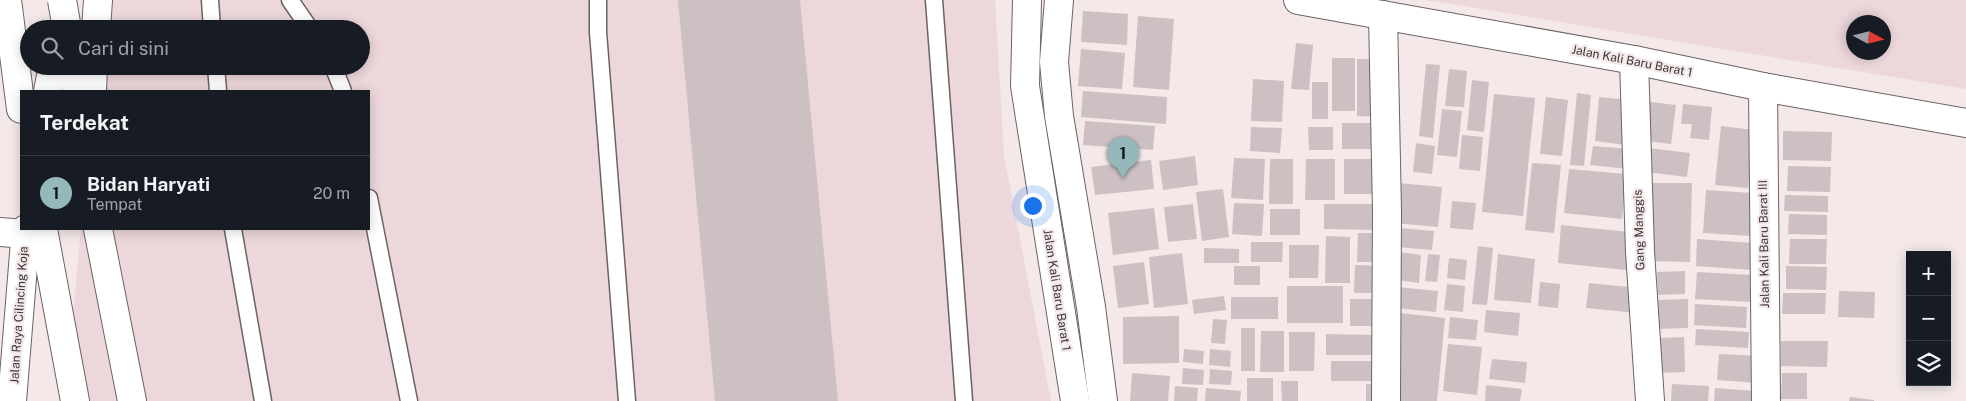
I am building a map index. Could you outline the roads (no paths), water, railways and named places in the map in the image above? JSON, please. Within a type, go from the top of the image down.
[{"type":"main road","points":[[7,0],[20,101]]},
{"type":"main road","points":[[62,0],[65,20]]},
{"type":"main road","points":[[63,20],[66,0]]},
{"type":"main road","points":[[97,20],[98,0]]},
{"type":"main road","name":"Jalan Kali Baru Barat 1","points":[[1027,0],[1025,86],[1075,401]]},
{"type":"main road","points":[[1059,0],[1054,62],[1059,116],[1091,307],[1103,401]]},
{"type":"main road","name":"Jalan Kali Baru Barat 1","points":[[1298,0],[1634,60],[1762,87],[1966,122]]},
{"type":"main road","points":[[1383,15],[1387,211],[1386,401]]},
{"type":"main road","name":"Gang Manggis","points":[[1634,60],[1640,252],[1650,401]]},
{"type":"main road","points":[[48,90],[51,75]]},
{"type":"main road","points":[[74,75],[77,90]]},
{"type":"main road","points":[[92,90],[93,75]]},
{"type":"main road","name":"Jalan Kali Baru Barat III","points":[[1762,87],[1766,401]]},
{"type":"main road","points":[[98,230],[132,401]]},
{"type":"main road","points":[[24,231],[75,401]]},
{"type":"main road","name":"Jalan Raya Cilincing Koja","points":[[12,401],[24,231]]},
{"type":"lane","points":[[210,0],[211,20]]},
{"type":"lane","points":[[290,0],[304,20]]},
{"type":"lane","points":[[598,0],[598,32],[627,401]]},
{"type":"lane","points":[[934,0],[964,401]]},
{"type":"lane","points":[[217,75],[218,90]]},
{"type":"lane","points":[[337,75],[343,90]]},
{"type":"lane","points":[[370,203],[409,401]]},
{"type":"lane","points":[[233,230],[263,401]]},
{"type":"place","name":"Bidan Haryati","points":[[1123,178]]}]
